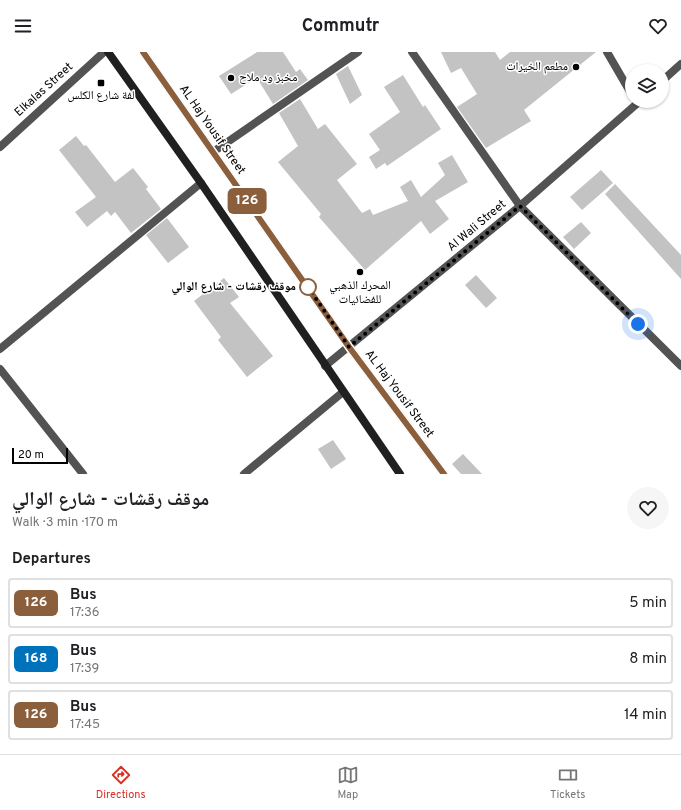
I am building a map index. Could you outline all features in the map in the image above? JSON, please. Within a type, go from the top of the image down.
[{"type":"main road","points":[[108,52],[201,183],[397,473]]},
{"type":"main road","name":"AL Haj Yousif Street","points":[[143,52],[349,347],[444,474]]},
{"type":"street","name":"Elkalas Street","points":[[0,147],[104,52]]},
{"type":"street","points":[[213,152],[358,52]]},
{"type":"street","points":[[412,52],[520,206],[681,366]]},
{"type":"street","points":[[607,52],[625,83]]},
{"type":"street","points":[[669,75],[681,64]]},
{"type":"street","name":"Al Wali Street","points":[[326,366],[520,206],[630,108]]},
{"type":"street","points":[[0,349],[201,183]]},
{"type":"street","points":[[0,369],[83,474]]},
{"type":"street","points":[[244,474],[343,392]]},
{"type":"building","points":[[257,52],[283,52],[296,72],[300,69],[308,80],[273,104],[257,78],[231,94],[219,76]]},
{"type":"building","points":[[441,52],[495,52],[500,60],[510,52],[596,52],[524,110],[531,121],[486,148],[457,107],[477,94],[461,68],[451,73]]},
{"type":"building","points":[[348,66],[362,95],[350,104],[336,74]]},
{"type":"building","points":[[403,75],[423,107],[425,105],[441,129],[387,166],[385,163],[376,169],[369,157],[380,150],[369,134],[400,112],[384,87]]},
{"type":"building","points":[[300,99],[318,129],[325,124],[357,164],[337,180],[362,213],[370,209],[373,215],[408,201],[400,187],[411,180],[421,197],[445,175],[438,163],[452,155],[468,182],[435,201],[449,219],[430,234],[421,221],[365,270],[319,217],[321,214],[278,162],[298,146],[279,113]]},
{"type":"building","points":[[76,136],[84,146],[86,145],[115,182],[133,168],[148,187],[146,189],[161,209],[131,233],[115,212],[111,216],[107,211],[87,227],[75,212],[96,197],[59,150]]},
{"type":"building","points":[[601,170],[613,183],[582,210],[570,197]]},
{"type":"building","points":[[615,184],[681,255],[681,279],[605,194]]},
{"type":"building","points":[[167,218],[189,247],[168,263],[146,235]]},
{"type":"building","points":[[581,222],[591,233],[574,249],[563,237]]},
{"type":"building","points":[[476,275],[497,298],[486,308],[465,285]]},
{"type":"building","points":[[224,278],[239,297],[230,303],[273,356],[247,377],[218,340],[221,337],[194,301]]},
{"type":"building","points":[[333,440],[346,459],[331,469],[318,449]]},
{"type":"building","points":[[463,454],[482,474],[461,474],[452,464]]},
{"type":"bus line","name":"126","points":[[143,52],[349,347],[444,474]]},
{"type":"place","name":"مطعم الخيرات","points":[[576,67]]},
{"type":"place","name":"مخبز ود ملاح","points":[[231,78]]},
{"type":"place","name":"لفة شارع الكلس","points":[[101,83]]},
{"type":"place","name":"المحرك الذهبي للفضائيات","points":[[360,272]]},
{"type":"place","name":"موقف رقشات - شارع الوالي","points":[[308,287]]},
{"type":"route","points":[[308,287],[349,347],[520,206],[638,324]]}]
